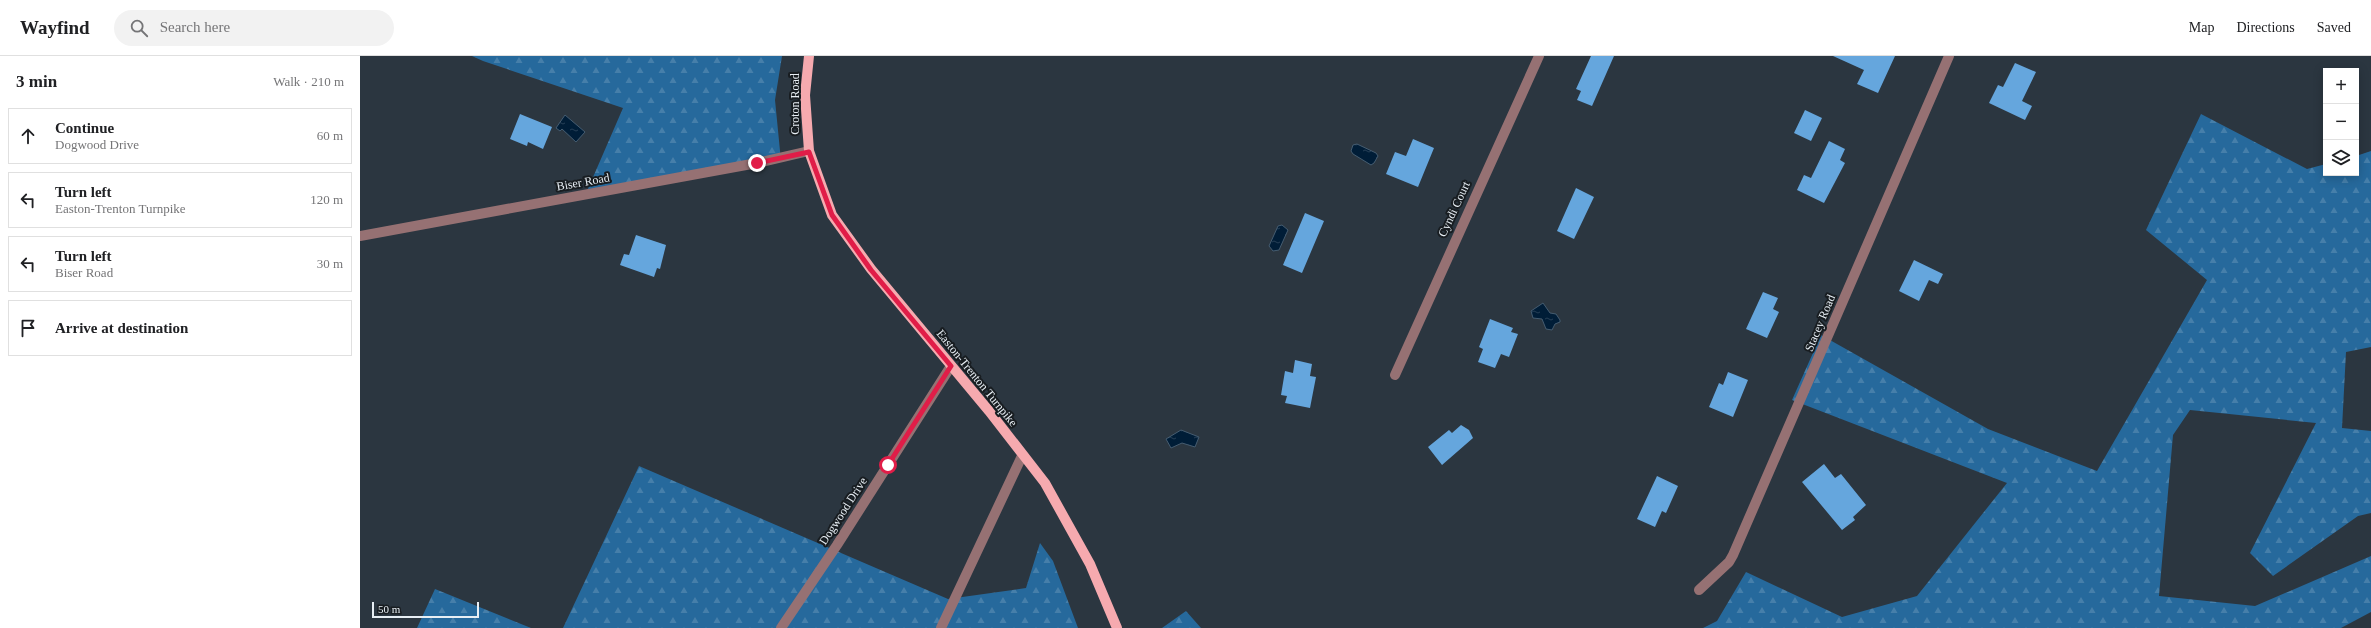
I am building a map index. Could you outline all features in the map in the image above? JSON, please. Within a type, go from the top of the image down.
[{"type":"main road","name":"Croton Road","points":[[809,56],[805,95],[809,152]]},
{"type":"main road","name":"Easton-Trenton Turnpike","points":[[809,152],[832,215],[871,270],[951,366],[1044,483],[1078,541],[1103,591],[1117,628]]},
{"type":"street","name":"Cyndi Court","points":[[1395,374],[1539,56]]},
{"type":"street","name":"Stacey Road","points":[[1699,590],[1729,562],[1733,555],[1949,56]]},
{"type":"street","name":"Biser Road","points":[[360,236],[734,168],[809,152]]},
{"type":"street","name":"Dogwood Drive","points":[[781,628],[837,546],[951,366]]},
{"type":"street","points":[[941,628],[1022,456]]},
{"type":"green space","points":[[472,56],[782,56],[775,100],[781,161],[584,198],[623,108]]},
{"type":"green space","points":[[2201,114],[2307,169],[2323,165],[2323,176],[2359,176],[2359,155],[2371,151],[2371,347],[2346,352],[2342,428],[2371,431],[2371,513],[2358,516],[2273,576],[2250,553],[2316,423],[2190,410],[2173,435],[2159,596],[2255,606],[2371,556],[2371,612],[2341,628],[1703,628],[1717,621],[1746,572],[1842,617],[1917,596],[2007,483],[1792,400],[1821,335],[1988,429],[2097,471],[2207,280],[2146,230]]},
{"type":"green space","points":[[639,466],[948,599],[1026,588],[1040,543],[1053,561],[1078,628],[563,628]]},
{"type":"green space","points":[[435,589],[531,628],[417,628]]},
{"type":"green space","points":[[1186,611],[1201,628],[1162,628]]},
{"type":"water","points":[[565,115],[585,132],[576,142],[562,129],[560,131],[556,128]]},
{"type":"water","points":[[1357,144],[1376,153],[1378,156],[1374,163],[1371,165],[1353,154],[1351,151],[1353,145]]},
{"type":"water","points":[[1282,225],[1288,230],[1279,250],[1273,251],[1269,246],[1278,226]]},
{"type":"water","points":[[1543,303],[1550,313],[1556,314],[1560,320],[1560,322],[1555,324],[1552,330],[1546,329],[1542,319],[1533,318],[1531,311]]},
{"type":"water","points":[[1181,430],[1199,437],[1195,447],[1182,443],[1171,448],[1166,439]]},
{"type":"building","points":[[1591,56],[1614,56],[1592,106],[1577,100],[1581,91],[1576,89]]},
{"type":"building","points":[[1833,56],[1895,56],[1878,93],[1857,84],[1864,70]]},
{"type":"building","points":[[2015,63],[2036,72],[2022,101],[2032,106],[2025,120],[1989,103],[1998,85],[2003,87]]},
{"type":"building","points":[[1805,110],[1822,118],[1811,141],[1794,133]]},
{"type":"building","points":[[520,114],[552,127],[543,149],[528,142],[527,146],[510,139]]},
{"type":"building","points":[[1413,139],[1434,148],[1418,187],[1386,174],[1395,152],[1406,156]]},
{"type":"building","points":[[1829,141],[1845,149],[1840,160],[1845,163],[1824,203],[1797,190],[1804,175],[1811,178]]},
{"type":"building","points":[[1576,188],[1594,197],[1574,239],[1557,231]]},
{"type":"building","points":[[1305,213],[1324,221],[1302,273],[1283,265]]},
{"type":"building","points":[[636,235],[666,245],[660,269],[657,268],[654,277],[620,265],[624,254],[629,255]]},
{"type":"building","points":[[1914,260],[1943,274],[1938,284],[1929,280],[1919,301],[1899,291]]},
{"type":"building","points":[[1763,292],[1778,298],[1773,309],[1779,312],[1767,338],[1746,329]]},
{"type":"building","points":[[1490,319],[1513,328],[1511,332],[1518,334],[1509,357],[1501,354],[1495,368],[1478,362],[1483,349],[1479,347]]},
{"type":"building","points":[[1295,360],[1312,364],[1310,376],[1316,377],[1310,408],[1285,403],[1287,396],[1281,395],[1285,371],[1293,373]]},
{"type":"building","points":[[1728,372],[1748,380],[1733,417],[1709,407],[1719,383],[1723,385]]},
{"type":"building","points":[[1461,425],[1469,430],[1473,438],[1442,465],[1428,447],[1449,430],[1452,433]]},
{"type":"building","points":[[1824,464],[1835,478],[1841,474],[1866,505],[1853,517],[1855,520],[1842,530],[1802,482]]},
{"type":"building","points":[[1657,476],[1678,486],[1666,513],[1662,511],[1655,527],[1637,519]]},
{"type":"route","points":[[757,163],[809,152],[820,186],[832,215],[871,270],[951,366],[888,465]]}]
